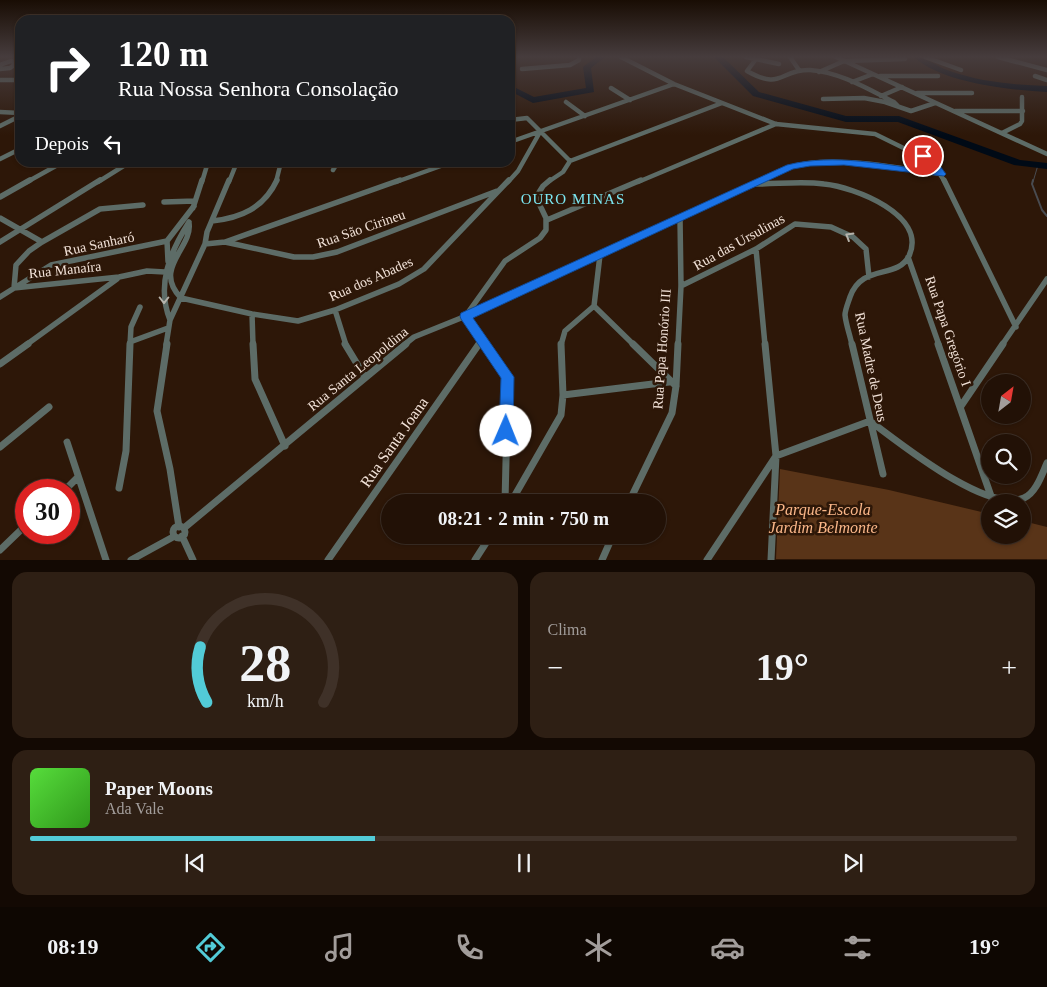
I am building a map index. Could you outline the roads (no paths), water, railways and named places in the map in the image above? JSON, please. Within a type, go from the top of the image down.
[{"type":"street","points":[[854,83],[907,110],[913,110],[935,102]]},
{"type":"street","points":[[894,83],[1047,154]]},
{"type":"street","points":[[515,140],[674,84],[776,124],[852,130],[875,134],[932,162],[941,174],[1016,327]]},
{"type":"street","points":[[881,96],[902,87]]},
{"type":"street","points":[[611,88],[630,100]]},
{"type":"street","points":[[914,93],[972,93]]},
{"type":"street","points":[[1002,133],[1020,124],[1023,111],[1022,97]]},
{"type":"street","points":[[823,99],[864,98],[898,106]]},
{"type":"street","points":[[566,102],[585,116]]},
{"type":"street","points":[[570,161],[722,103]]},
{"type":"street","points":[[953,110],[1023,111]]},
{"type":"street","points":[[0,112],[15,114]]},
{"type":"street","points":[[0,126],[15,118]]},
{"type":"street","points":[[515,119],[527,118],[570,161]]},
{"type":"street","points":[[547,220],[776,124]]},
{"type":"street","name":"Rua dos Abades","points":[[181,298],[252,314],[298,321],[335,310],[399,284],[424,269],[518,171],[540,132]]},
{"type":"street","points":[[0,159],[15,152]]},
{"type":"street","points":[[505,494],[508,377],[466,316],[498,269],[512,255],[538,239],[546,229],[547,220],[536,197],[538,190],[545,183],[563,173],[568,168],[570,161]]},
{"type":"street","name":"Rua Santa Leopoldina","points":[[132,560],[180,532],[414,337],[466,316],[790,167],[810,163],[844,162],[941,174]]},
{"type":"street","points":[[0,197],[54,167]]},
{"type":"street","points":[[0,242],[123,167]]},
{"type":"street","points":[[170,320],[164,310],[165,272],[183,230],[189,222],[206,167]]},
{"type":"street","points":[[193,560],[180,532],[170,468],[157,411],[170,320],[205,244],[235,167]]},
{"type":"street","points":[[212,222],[240,216],[267,199],[277,181],[280,167]]},
{"type":"street","points":[[205,244],[225,242],[438,167]]},
{"type":"street","points":[[754,184],[831,184],[881,204],[900,218],[910,230],[911,246],[908,257]]},
{"type":"street","name":"Rua São Cirineu","points":[[225,242],[294,257],[313,257],[337,252],[500,190]]},
{"type":"street","points":[[164,202],[194,203]]},
{"type":"street","points":[[168,262],[167,241],[194,203]]},
{"type":"street","name":"Rua Manaíra","points":[[143,205],[100,209],[29,250],[16,265],[14,288],[119,277],[147,271],[165,272]]},
{"type":"street","points":[[0,218],[22,228],[42,242]]},
{"type":"street","name":"Rua Papa Honório III","points":[[633,494],[672,413],[681,286],[680,218]]},
{"type":"street","points":[[181,298],[175,294],[171,287],[171,270],[190,229],[189,222]]},
{"type":"street","name":"Rua das Ursulinas","points":[[681,286],[756,248],[796,224],[832,227],[853,237],[866,249],[869,277]]},
{"type":"street","name":"Rua Sanharó","points":[[0,297],[51,266],[167,241]]},
{"type":"street","points":[[756,248],[776,456],[771,560]]},
{"type":"street","points":[[516,494],[561,415],[563,396],[561,342],[566,331],[575,321],[594,306],[600,255]]},
{"type":"street","name":"Rua Madre de Deus","points":[[883,474],[845,314],[848,301],[856,284],[869,277],[895,269],[908,257]]},
{"type":"street","name":"Rua Papa Gregório I","points":[[908,257],[990,494]]},
{"type":"street","points":[[0,364],[119,277]]},
{"type":"street","points":[[961,406],[1047,279]]},
{"type":"street","points":[[594,306],[673,384]]},
{"type":"street","points":[[119,488],[126,451],[131,327],[140,307]]},
{"type":"street","points":[[335,310],[346,346],[364,377]]},
{"type":"street","points":[[252,314],[255,379],[285,446]]},
{"type":"street","points":[[130,342],[168,328]]},
{"type":"street","name":"Rua Santa Joana","points":[[328,560],[482,340]]},
{"type":"street","points":[[563,396],[673,384]]},
{"type":"street","points":[[0,447],[49,407]]},
{"type":"street","points":[[707,560],[776,456],[870,421],[957,482],[982,494]]},
{"type":"street","points":[[67,442],[106,560]]},
{"type":"street","points":[[1029,494],[1047,464]]},
{"type":"street","points":[[0,550],[15,536]]},
{"type":"street","points":[[475,560],[485,544]]},
{"type":"street","points":[[602,560],[609,544]]},
{"type":"waterway","points":[[515,91],[533,100],[591,90],[590,83]]},
{"type":"waterway","points":[[745,83],[756,94],[846,119],[899,119],[1018,163],[1047,166]]},
{"type":"waterway","points":[[992,83],[1014,88],[1047,89]]},
{"type":"waterway","points":[[1033,182],[1038,165]]},
{"type":"waterway","points":[[1033,180],[1032,184],[1042,210],[1047,216]]},
{"type":"district","name":"OURO MINAS","points":[[573,199]]},
{"type":"park label","name":"Parque-Escola Jardim Belmonte","points":[[823,518]]}]
